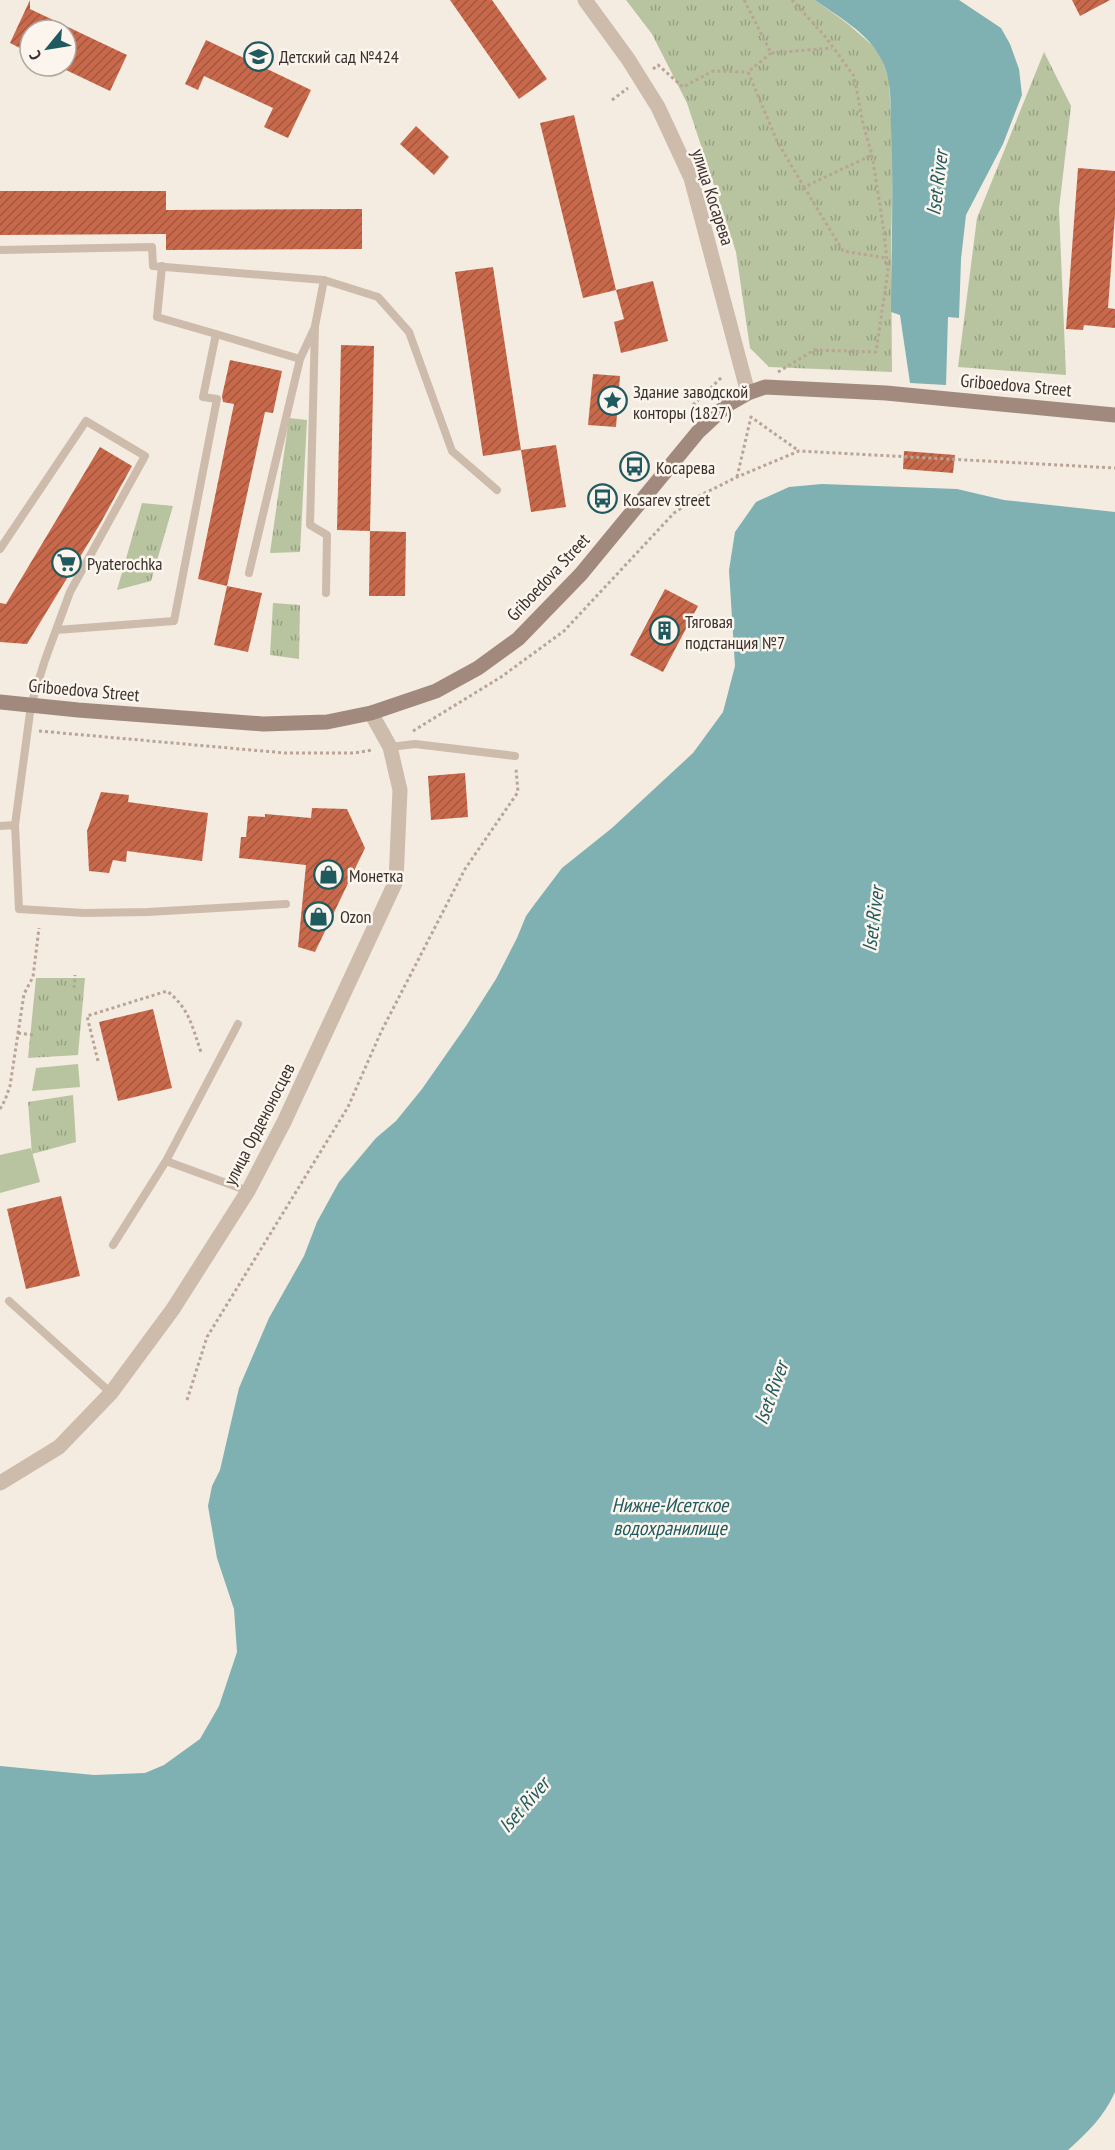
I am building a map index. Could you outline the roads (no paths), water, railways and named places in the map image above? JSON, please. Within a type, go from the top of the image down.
[{"type":"main road","name":"Griboedova Street","points":[[0,702],[263,724],[327,722],[371,713],[436,691],[478,668],[518,639],[581,574],[698,432],[727,405],[748,393],[765,387],[886,393],[1115,415]]},
{"type":"street","name":"улица Косарева","points":[[585,0],[628,59],[657,107],[691,178],[748,393]]},
{"type":"street","name":"улица Орденоносцев","points":[[0,1483],[59,1447],[111,1392],[173,1309],[248,1191],[284,1122],[396,881],[400,790],[390,747],[371,713]]},
{"type":"lane","points":[[0,250],[152,247],[153,266],[324,280],[378,297],[409,332],[452,451],[497,490]]},
{"type":"lane","points":[[162,267],[157,317],[300,359]]},
{"type":"lane","points":[[324,280],[315,327],[310,525],[327,535],[326,593]]},
{"type":"lane","points":[[249,573],[300,359],[315,327]]},
{"type":"lane","points":[[57,630],[174,621],[217,399],[203,397],[216,334]]},
{"type":"lane","points":[[0,549],[86,421],[145,456],[70,592],[31,705],[15,825],[19,909],[84,913],[148,912],[286,904]]},
{"type":"lane","points":[[390,747],[415,744],[515,756]]},
{"type":"lane","points":[[0,826],[15,825]]},
{"type":"lane","points":[[113,1245],[166,1161],[238,1024]]},
{"type":"lane","points":[[166,1161],[248,1191]]},
{"type":"lane","points":[[9,1301],[111,1392]]},
{"type":"water","name":"Iset River","points":[[815,0],[959,0],[1001,28],[1010,44],[1019,69],[1022,95],[1003,144],[966,215],[961,259],[959,318],[948,317],[946,385],[910,383],[900,315],[891,312],[891,101],[884,65],[874,48],[860,32]]},
{"type":"water","name":"Нижне-Исетское водохранилище","points":[[822,484],[957,489],[1004,500],[1115,512],[1115,2092],[1094,2124],[1068,2150],[0,2150],[0,1766],[94,1775],[145,1773],[164,1765],[200,1739],[219,1706],[237,1652],[234,1609],[217,1558],[208,1506],[212,1486],[220,1470],[239,1388],[269,1318],[304,1256],[317,1222],[339,1182],[376,1138],[396,1121],[422,1089],[496,979],[526,916],[534,905],[562,868],[612,828],[693,753],[723,712],[735,666],[729,570],[735,532],[756,502],[789,487]]},
{"type":"place","name":"Детский сад №424","points":[[258,56]]},
{"type":"place","name":"Здание заводской конторы (1827)","points":[[612,401]]},
{"type":"place","name":"Косарева","points":[[635,467]]},
{"type":"place","name":"Kosarev street","points":[[602,499]]},
{"type":"place","name":"Pyaterochka","points":[[66,563]]},
{"type":"place","name":"Тяговая подстанция №7","points":[[664,631]]},
{"type":"place","name":"Монетка","points":[[328,875]]},
{"type":"place","name":"Ozon","points":[[319,916]]}]
